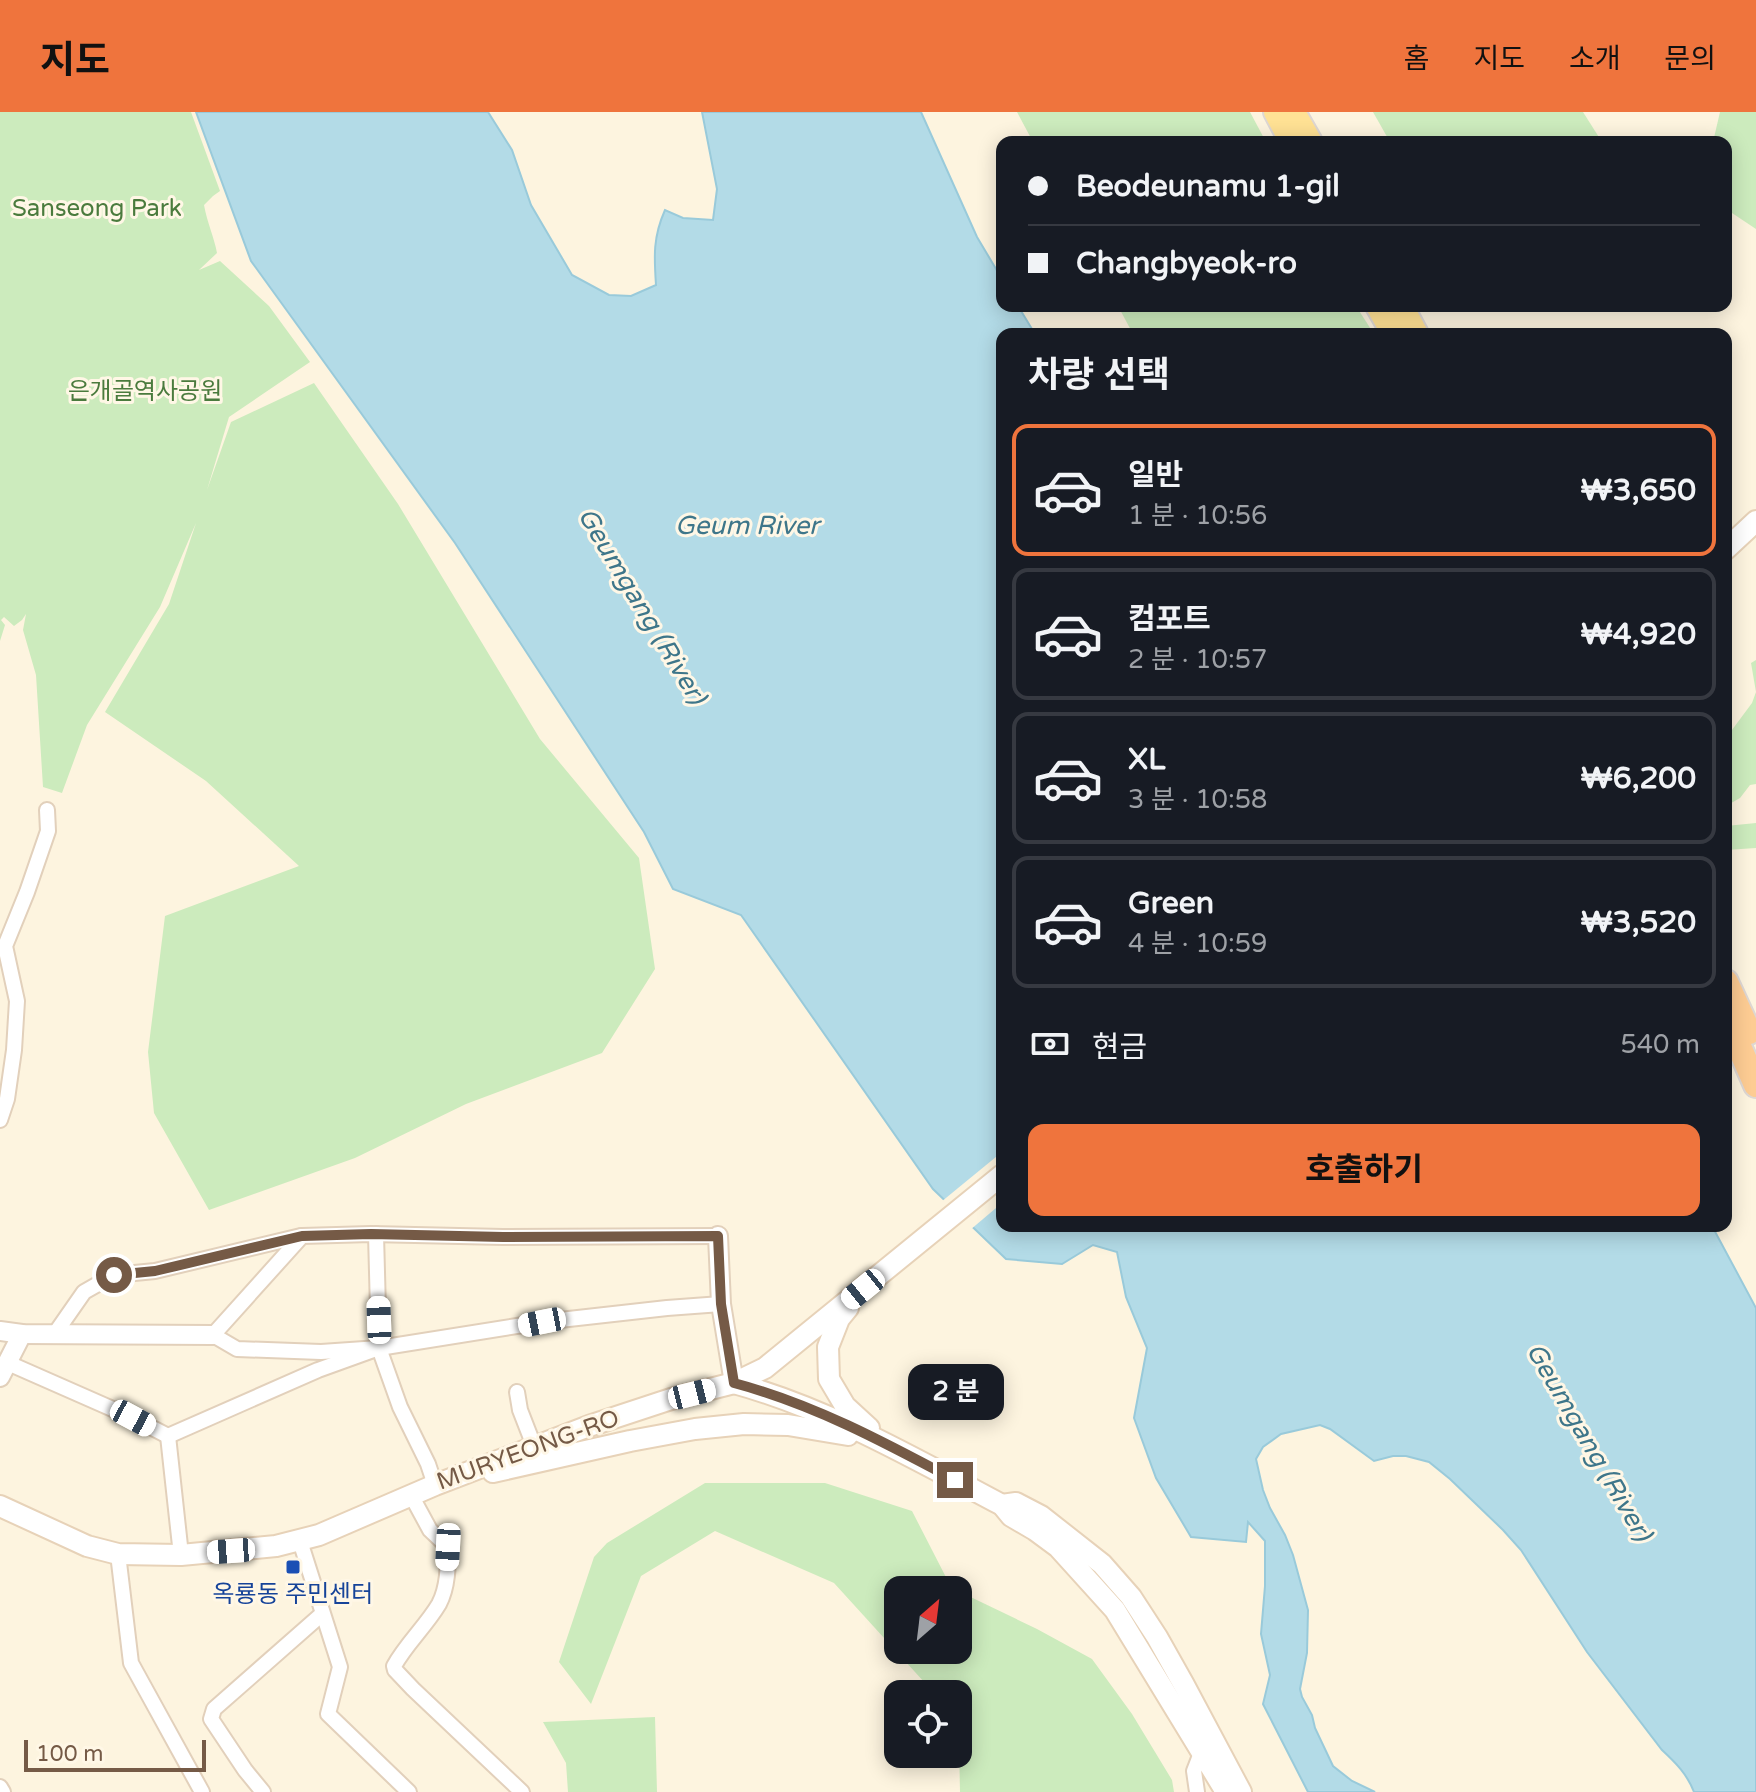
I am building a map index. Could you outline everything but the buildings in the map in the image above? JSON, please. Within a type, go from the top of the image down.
[{"type":"highway","points":[[1732,995],[1756,1049]]},
{"type":"highway","points":[[1732,1031],[1756,1085]]},
{"type":"main road","points":[[1275,112],[1288,136]]},
{"type":"main road","points":[[1294,112],[1308,136]]},
{"type":"main road","points":[[1732,543],[1756,521]]},
{"type":"main road","name":"MURYEONG-RO","points":[[0,1506],[87,1546],[118,1554],[181,1555],[246,1549],[319,1535],[534,1446],[671,1399],[734,1383],[765,1368],[996,1180]]},
{"type":"main road","points":[[863,1289],[839,1319],[828,1347],[829,1379],[845,1406],[885,1443]]},
{"type":"main road","points":[[734,1383],[765,1391],[885,1443],[1002,1505],[1011,1516],[1058,1547],[1115,1610],[1226,1792]]},
{"type":"main road","points":[[435,1485],[630,1441],[744,1424],[826,1430],[885,1443]]},
{"type":"main road","points":[[1002,1505],[1016,1503],[1041,1516],[1102,1564],[1131,1597],[1157,1637],[1241,1792]]},
{"type":"street","points":[[0,1120],[7,1099],[17,1001],[5,946],[48,831],[47,810]]},
{"type":"street","points":[[376,1234],[379,1348],[400,1407],[435,1485]]},
{"type":"street","points":[[213,1335],[302,1236]]},
{"type":"street","points":[[54,1335],[84,1292],[114,1275],[155,1271],[302,1236],[718,1236],[721,1304],[734,1383]]},
{"type":"street","points":[[0,1331],[54,1335],[213,1335],[237,1349],[321,1352],[379,1348],[542,1322],[721,1304]]},
{"type":"street","points":[[22,1334],[4,1370],[120,1412],[168,1436]]},
{"type":"street","points":[[168,1436],[318,1370],[379,1348]]},
{"type":"street","points":[[517,1392],[520,1410],[534,1446]]},
{"type":"street","points":[[168,1436],[181,1555]]},
{"type":"street","points":[[411,1495],[430,1530],[448,1547],[447,1578],[440,1603],[400,1656],[395,1670],[522,1792]]},
{"type":"street","points":[[300,1541],[340,1667],[328,1714],[409,1792]]},
{"type":"street","points":[[118,1554],[131,1663],[202,1792]]},
{"type":"street","points":[[263,1792],[211,1719],[214,1709],[322,1614]]},
{"type":"street","points":[[1197,1792],[1194,1771],[1201,1753]]},
{"type":"green space","points":[[0,112],[191,112],[220,191],[204,205],[217,253],[199,270],[220,261],[269,306],[310,362],[229,417],[207,490],[231,422],[314,383],[398,504],[540,739],[639,858],[655,969],[602,1053],[466,1104],[355,1158],[209,1210],[154,1113],[148,1052],[165,916],[299,866],[206,781],[105,712],[169,604],[196,523],[160,607],[87,725],[62,793],[43,787],[36,675],[23,630],[26,614],[14,626],[4,617],[1,620],[5,625],[0,641]]},
{"type":"green space","points":[[1017,112],[1250,112],[1263,136],[1030,136]]},
{"type":"green space","points":[[1373,112],[1583,112],[1598,136],[1387,136]]},
{"type":"green space","points":[[1720,112],[1756,112],[1756,229],[1732,213],[1732,136],[1714,136]]},
{"type":"green space","points":[[1121,312],[1360,312],[1370,328],[1130,328]]},
{"type":"green space","points":[[1756,660],[1756,692],[1751,663]]},
{"type":"green space","points":[[1756,692],[1756,784],[1750,785],[1732,803],[1732,730],[1752,703]]},
{"type":"green space","points":[[1756,823],[1756,848],[1732,850],[1732,825]]},
{"type":"green space","points":[[705,1483],[825,1483],[912,1511],[945,1576],[884,1576],[884,1638],[834,1583],[715,1531],[641,1576],[591,1704],[559,1662],[594,1557],[607,1543]]},
{"type":"green space","points":[[972,1598],[1092,1659],[1132,1714],[1172,1780],[1174,1792],[960,1792],[960,1768],[972,1768],[972,1680],[922,1680],[908,1664],[972,1664]]},
{"type":"green space","points":[[655,1717],[657,1792],[568,1792],[566,1763],[543,1722]]},
{"type":"water","name":"Geum River","points":[[196,112],[488,112],[512,150],[531,205],[572,275],[609,295],[631,296],[656,285],[655,247],[665,210],[683,218],[713,220],[717,189],[702,112],[921,112],[977,237],[996,269],[996,312],[1022,312],[1031,328],[996,328],[996,1232],[1715,1232],[1756,1308],[1756,1792],[1694,1792],[1681,1769],[1662,1750],[1587,1652],[1521,1550],[1450,1479],[1429,1462],[1406,1456],[1374,1461],[1320,1425],[1281,1434],[1263,1447],[1256,1459],[1263,1490],[1293,1555],[1308,1610],[1307,1653],[1300,1689],[1302,1697],[1333,1766],[1352,1781],[1375,1792],[1308,1792],[1263,1704],[1270,1675],[1261,1634],[1265,1541],[1248,1522],[1246,1542],[1191,1537],[1156,1478],[1134,1418],[1147,1348],[1126,1297],[1117,1252],[1093,1245],[1062,1264],[1006,1259],[933,1189],[741,915],[673,889],[644,832],[455,543],[251,261]]},
{"type":"pier","points":[[996,1157],[996,1208],[970,1230],[941,1202]]},
{"type":"place","name":"옥룡동 주민센터","points":[[293,1567]]},
{"type":"route","points":[[114,1275],[155,1271],[302,1236],[718,1236],[721,1304],[734,1383],[765,1391],[851,1426],[955,1480]]},
{"type":"park label","name":"Sanseong Park","points":[[97,208]]},
{"type":"park label","name":"은개골역사공원","points":[[145,391]]},
{"type":"water label","name":"Geumgang (River)","points":[[642,606]]},
{"type":"water label","name":"Geumgang (River)","points":[[1589,1442]]}]
